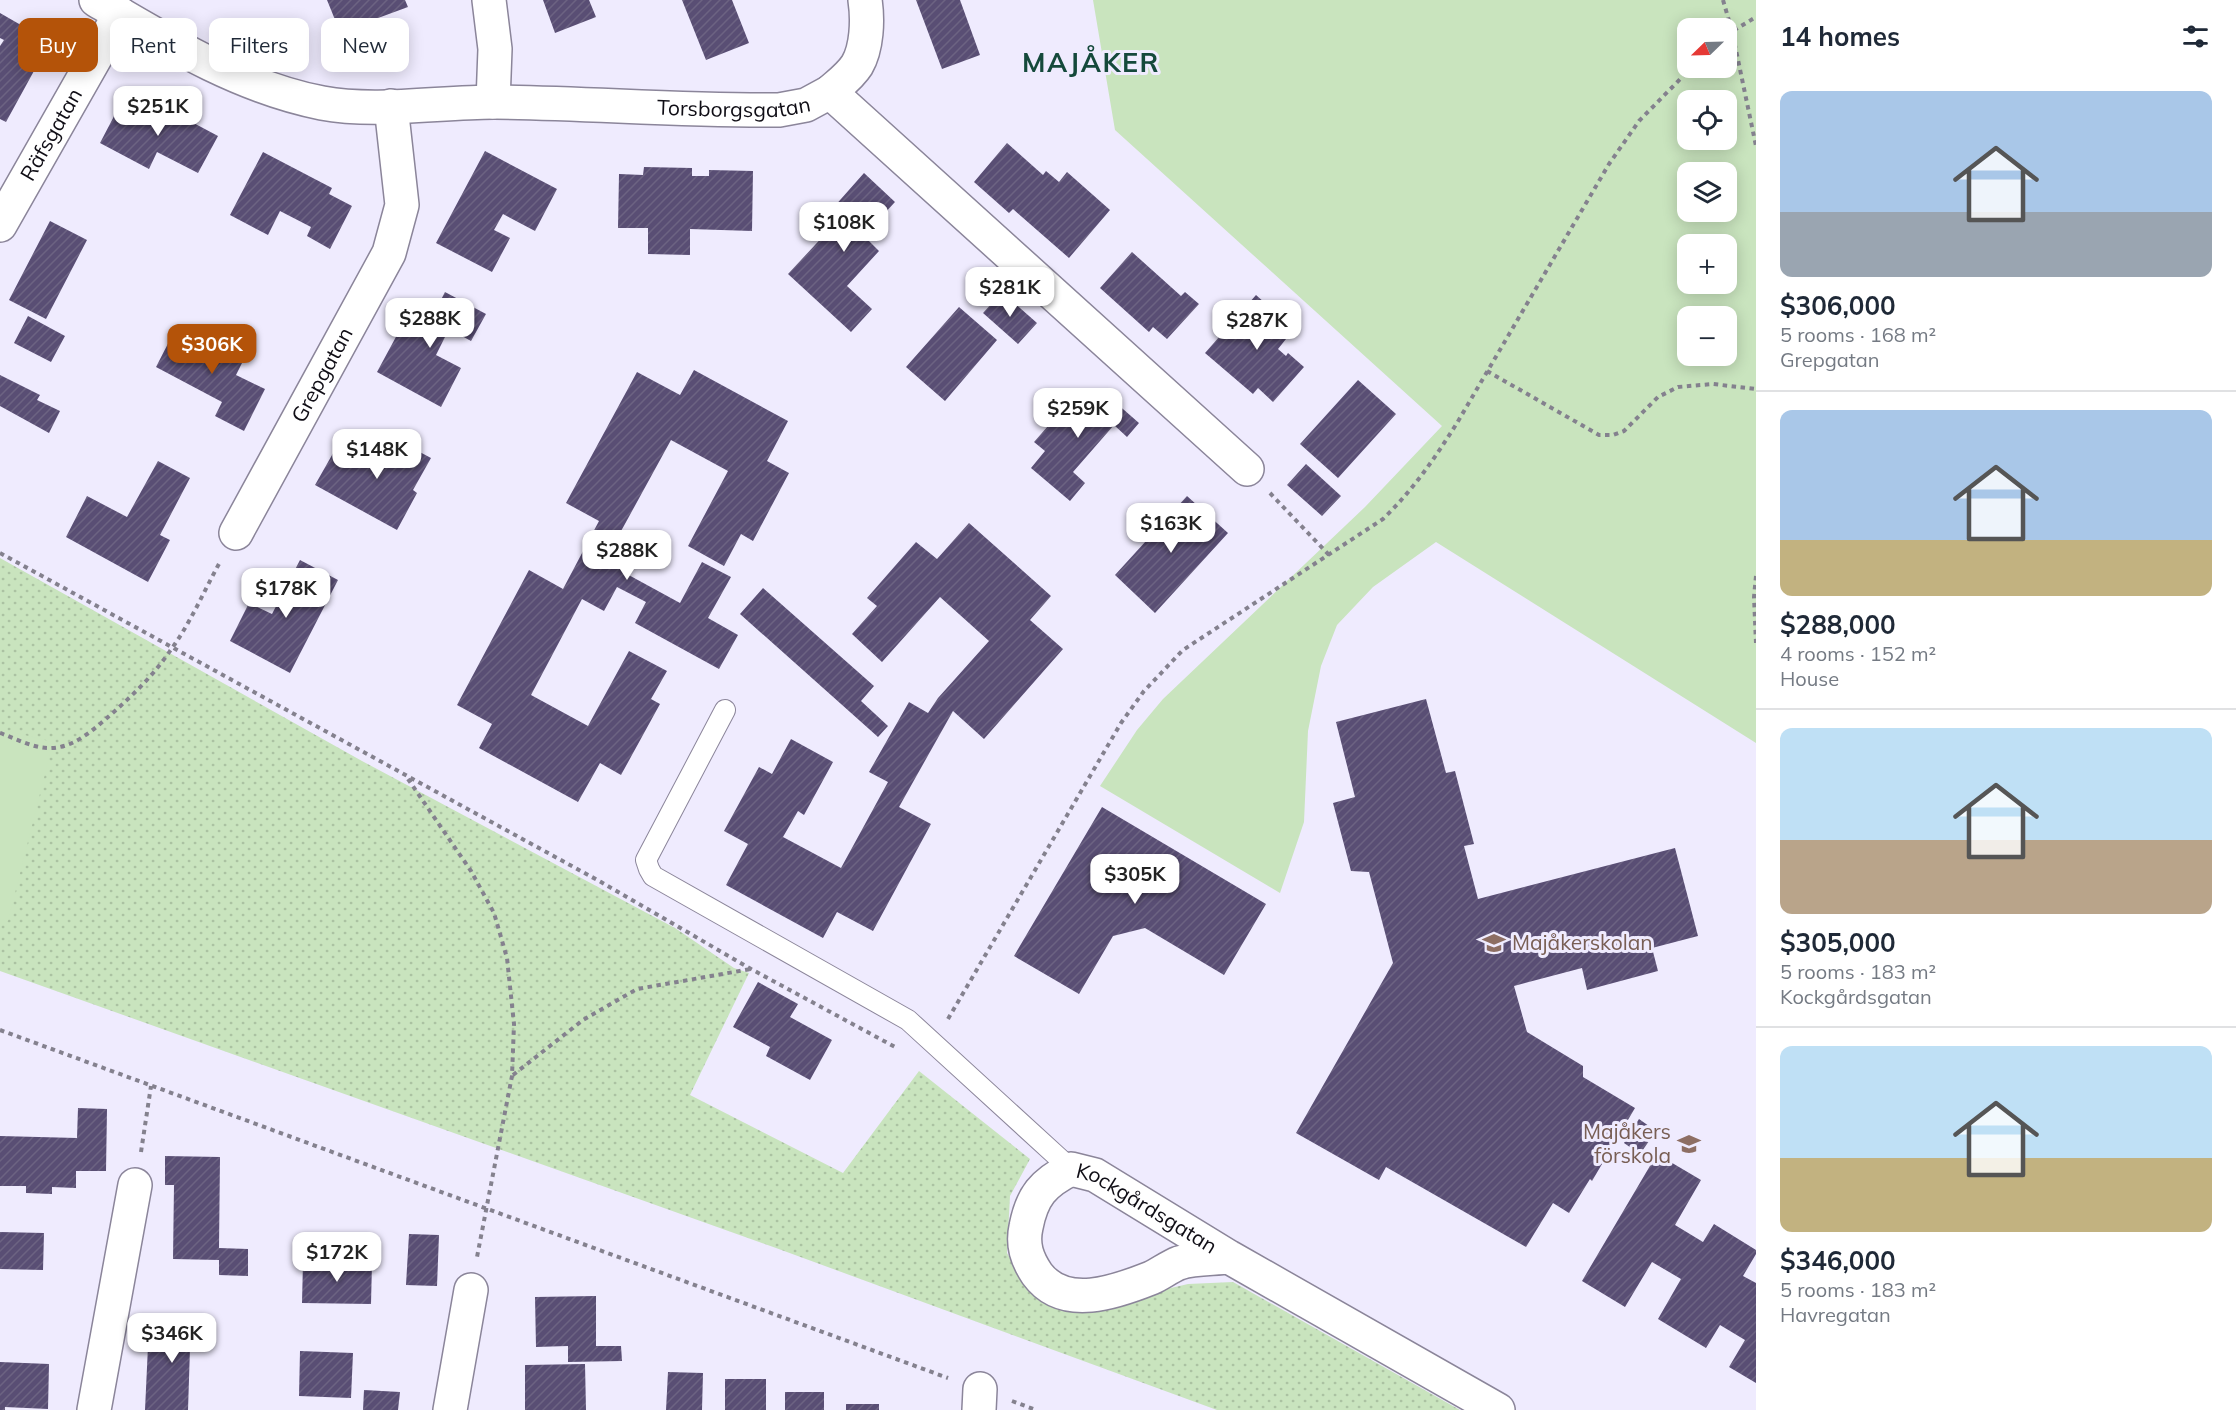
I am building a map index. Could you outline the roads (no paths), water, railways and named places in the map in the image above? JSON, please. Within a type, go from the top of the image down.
[{"type":"street","points":[[489,0],[495,49],[493,102]]},
{"type":"street","points":[[830,92],[844,81],[858,64],[868,16],[865,0]]},
{"type":"street","name":"Torsborgsgatan","points":[[108,7],[205,62],[252,82],[323,103],[391,106],[493,102],[780,110],[806,105],[830,92],[1247,469]]},
{"type":"street","name":"Räfsgatan","points":[[0,225],[108,7]]},
{"type":"street","name":"Grepgatan","points":[[236,533],[389,253],[402,205],[391,106]]},
{"type":"street","name":"Kockgårdsgatan","points":[[1229,1257],[1180,1263],[1151,1278],[1088,1297],[1062,1294],[1043,1282],[1028,1260],[1023,1240],[1028,1216],[1037,1194],[1051,1179],[1071,1169],[1095,1174],[1229,1257],[1498,1410]]},
{"type":"street","points":[[94,1410],[135,1185]]},
{"type":"street","points":[[450,1410],[471,1290]]},
{"type":"lane","points":[[725,710],[646,860],[653,876],[908,1020],[1071,1169]]},
{"type":"place","name":"Majåkerskolan","points":[[1494,943]]},
{"type":"place","name":"Majåkers förskola","points":[[1689,1144]]},
{"type":"district","name":"MAJÅKER","points":[[1091,63]]}]
